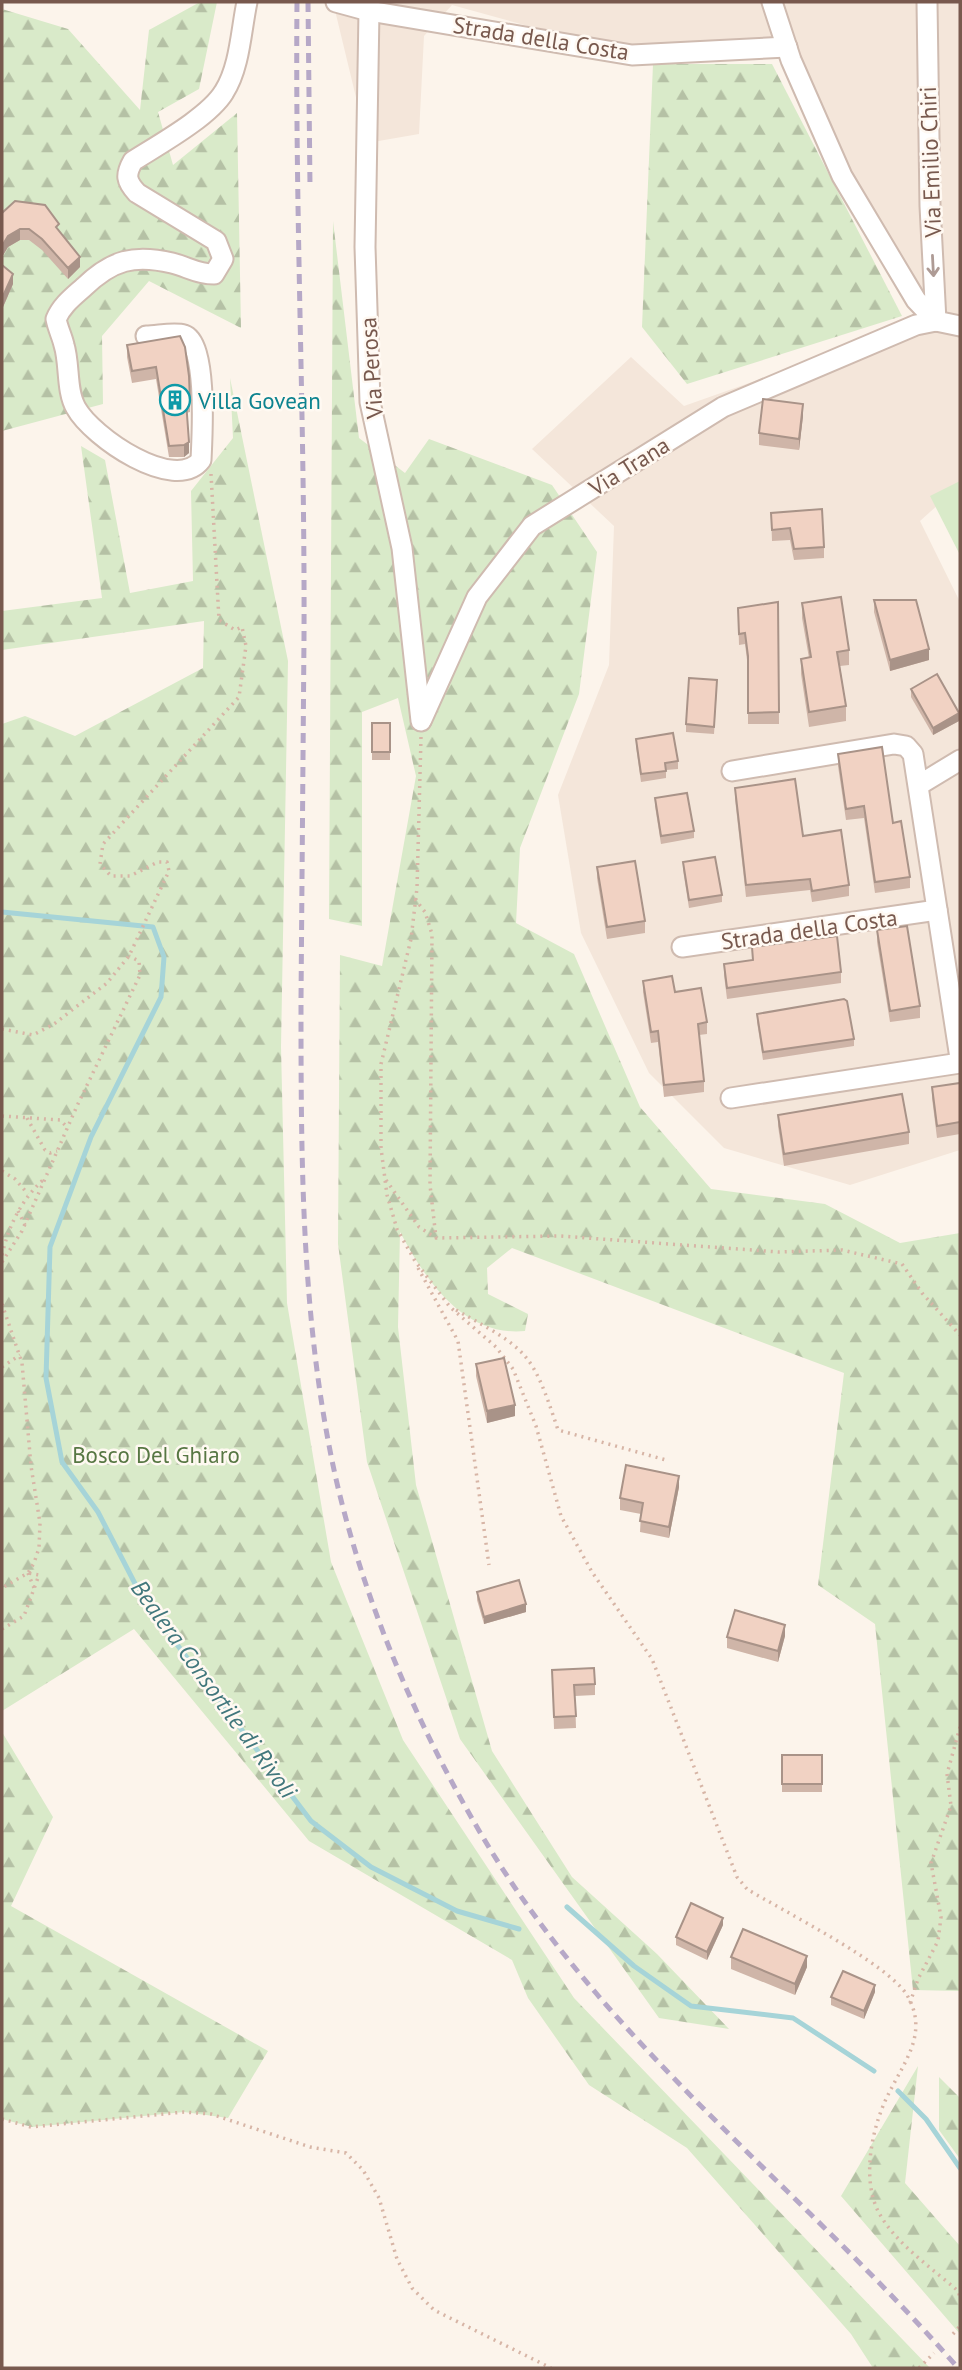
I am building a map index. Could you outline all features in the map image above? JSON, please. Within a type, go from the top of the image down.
[{"type":"street","points":[[146,337],[183,334],[192,340],[198,354],[202,396],[201,460],[187,472],[175,473],[158,468],[114,445],[86,421],[75,407],[56,319],[60,309],[102,269],[123,261],[144,258],[175,264],[197,274],[214,274],[223,259],[216,241],[137,193],[128,183],[126,173],[133,161],[212,106],[225,92],[233,70],[247,2]]},
{"type":"street","name":"Strada della Costa","points":[[335,2],[369,11],[632,55],[787,47]]},
{"type":"street","points":[[772,2],[787,47],[842,176],[916,300],[936,321],[960,326]]},
{"type":"street","name":"Via Emilio Chiri","points":[[927,2],[930,206],[936,321]]},
{"type":"street","name":"Via Perosa","points":[[369,11],[365,247],[370,402],[402,548],[421,721]]},
{"type":"street","name":"Via Trana","points":[[421,721],[477,597],[533,526],[723,407],[916,325],[936,321]]},
{"type":"street","points":[[731,1098],[960,1060],[913,754],[906,746],[894,744],[732,771]]},
{"type":"street","points":[[919,785],[960,760]]},
{"type":"street","name":"Strada della Costa","points":[[682,947],[937,910]]},
{"type":"path","points":[[2,1029],[33,1035],[54,1024],[107,983],[129,956],[169,871],[167,862],[158,862],[130,876],[111,876],[100,864],[103,844],[239,697],[246,646],[242,627],[235,630],[219,620],[212,475],[201,460]]},
{"type":"path","points":[[421,721],[415,899],[411,939],[382,1064],[380,1148],[397,1229],[458,1341],[489,1565]]},
{"type":"path","points":[[415,899],[425,912],[432,934],[430,1185],[436,1238]]},
{"type":"path","points":[[2,1262],[25,1225],[67,1127],[140,975],[139,961],[129,956]]},
{"type":"path","points":[[2,1116],[60,1120],[67,1127]]},
{"type":"path","points":[[27,1118],[45,1150],[50,1153],[57,1152]]},
{"type":"path","points":[[2,1171],[15,1179],[28,1194]]},
{"type":"path","points":[[2,1255],[17,1210],[28,1194],[46,1177]]},
{"type":"path","points":[[385,1179],[419,1227],[436,1238],[559,1236],[779,1252],[842,1250],[902,1264],[922,1293],[960,1335]]},
{"type":"path","points":[[17,1210],[25,1225]]},
{"type":"path","points":[[415,1261],[450,1307],[496,1347],[513,1369],[536,1426],[561,1516],[592,1573],[652,1659],[737,1877],[747,1889],[872,1964],[891,1978],[910,2003],[916,2030],[914,2048],[879,2117],[871,2152],[871,2190],[879,2213],[895,2233],[958,2291],[960,2297]]},
{"type":"path","points":[[2,1304],[20,1355],[40,1523],[39,1548],[28,1573],[2,1588]]},
{"type":"path","points":[[450,1307],[493,1329],[526,1355],[538,1372],[558,1430],[666,1460]]},
{"type":"path","points":[[2,1367],[20,1355]]},
{"type":"path","points":[[28,1573],[34,1588]]},
{"type":"path","points":[[2,1629],[24,1616],[31,1605],[39,1575],[28,1573]]},
{"type":"path","points":[[910,2003],[918,1979],[939,1941],[941,1917],[931,1863],[951,1806],[947,1774],[960,1727]]},
{"type":"path","points":[[2,2119],[32,2127],[184,2112],[211,2114],[310,2147],[346,2153],[363,2170],[379,2198],[397,2259],[412,2288],[434,2310],[551,2368]]},
{"type":"path","points":[[953,2334],[960,2326]]},
{"type":"path","points":[[919,2368],[934,2353]]},
{"type":"shaded area","points":[[333,2],[960,2],[960,485],[920,521],[960,602],[960,1150],[850,1185],[724,1148],[649,1073],[581,933],[558,795],[609,665],[614,526],[532,449],[631,357],[684,406],[916,324],[915,300],[787,48],[632,55],[452,5],[424,36],[419,134],[367,143]]},
{"type":"green space","points":[[200,2],[217,2],[199,89],[158,112],[173,165],[237,113],[241,328],[149,281],[102,336],[103,404],[2,431],[2,9],[68,29],[140,110],[149,30]]},
{"type":"green space","points":[[653,64],[772,64],[902,316],[687,384],[642,327]]},
{"type":"green space","points":[[333,221],[359,438],[405,473],[429,439],[552,485],[597,552],[579,694],[520,848],[516,923],[574,954],[640,1107],[711,1189],[825,1204],[900,1243],[960,1233],[960,1991],[913,1990],[875,1624],[818,1585],[844,1373],[512,1248],[487,1268],[488,1294],[528,1314],[525,1331],[503,1330],[483,1325],[449,1302],[422,1269],[400,1232],[398,1327],[416,1485],[492,1751],[572,1877],[657,1954],[729,2029],[659,2018],[460,1739],[367,1462],[338,1244],[340,955],[382,966],[416,776],[398,698],[362,712],[362,926],[329,919]]},
{"type":"green space","name":"Bosco Del Ghiaro","points":[[230,378],[288,661],[281,1047],[287,1303],[331,1562],[403,1740],[574,1998],[930,2368],[873,2368],[851,2334],[687,2148],[589,2085],[528,1998],[512,1960],[309,1841],[134,1629],[2,1711],[2,724],[25,716],[75,736],[203,668],[204,621],[2,650],[2,611],[102,598],[81,446],[105,460],[130,593],[193,581],[191,491],[233,438]]},
{"type":"green space","points":[[960,481],[960,555],[930,496]]},
{"type":"green space","points":[[2,1732],[53,1817],[11,1906],[268,2051],[228,2118],[184,2112],[32,2127],[2,2119]]},
{"type":"green space","points":[[918,2066],[905,2183],[960,2246],[960,2334],[841,2196]]},
{"type":"green space","points":[[939,2077],[960,2098],[960,2159],[939,2130]]},
{"type":"building","points":[[15,201],[45,205],[59,224],[56,227],[80,257],[68,268],[42,239],[29,229],[20,229],[8,236],[2,246],[2,213]]},
{"type":"building","points":[[2,265],[13,274],[3,296],[2,296]]},
{"type":"building","name":"Villa Govean","points":[[180,336],[185,347],[189,376],[190,401],[186,401],[189,442],[169,446],[156,367],[132,371],[127,345]]},
{"type":"building","points":[[763,399],[803,404],[799,439],[759,433]]},
{"type":"building","points":[[822,509],[824,547],[794,549],[790,528],[772,530],[771,513]]},
{"type":"building","points":[[841,597],[849,650],[837,652],[846,706],[809,712],[801,659],[811,657],[802,603]]},
{"type":"building","points":[[874,600],[916,600],[929,649],[890,660]]},
{"type":"building","points":[[778,602],[779,712],[748,713],[748,656],[745,633],[739,634],[738,608]]},
{"type":"building","points":[[937,674],[959,713],[933,728],[911,689]]},
{"type":"building","points":[[689,678],[717,680],[714,727],[686,724]]},
{"type":"building","points":[[372,723],[390,723],[390,752],[372,752]]},
{"type":"building","points":[[673,733],[678,761],[665,763],[666,771],[641,774],[636,739]]},
{"type":"building","points":[[882,747],[893,823],[901,821],[910,877],[875,882],[864,806],[846,809],[838,754]]},
{"type":"building","points":[[795,779],[803,836],[841,830],[849,885],[812,891],[810,879],[746,885],[735,788]]},
{"type":"building","points":[[687,793],[694,831],[661,836],[655,798]]},
{"type":"building","points":[[715,857],[722,895],[689,900],[683,862]]},
{"type":"building","points":[[635,861],[645,921],[607,927],[597,867]]},
{"type":"building","points":[[907,926],[920,1006],[890,1011],[877,930]]},
{"type":"building","points":[[837,936],[841,972],[727,988],[724,964],[753,960],[752,947]]},
{"type":"building","points":[[672,976],[675,992],[701,988],[707,1022],[698,1024],[704,1081],[664,1085],[658,1031],[651,1032],[643,981]]},
{"type":"building","points":[[844,999],[847,1001],[854,1039],[763,1052],[757,1014]]},
{"type":"building","points":[[960,1083],[960,1122],[937,1126],[932,1087]]},
{"type":"building","points":[[902,1094],[909,1132],[784,1154],[778,1115]]},
{"type":"building","points":[[504,1358],[515,1405],[487,1411],[476,1364]]},
{"type":"building","points":[[626,1465],[679,1476],[669,1527],[640,1521],[643,1503],[620,1498]]},
{"type":"building","points":[[519,1580],[526,1604],[484,1617],[477,1592]]},
{"type":"building","points":[[735,1610],[785,1625],[778,1651],[727,1637]]},
{"type":"building","points":[[594,1668],[595,1684],[574,1685],[576,1716],[554,1717],[552,1670]]},
{"type":"building","points":[[782,1755],[822,1755],[822,1784],[782,1784]]},
{"type":"building","points":[[691,1903],[723,1918],[707,1952],[676,1937]]},
{"type":"building","points":[[743,1929],[807,1956],[795,1984],[731,1957]]},
{"type":"building","points":[[843,1971],[875,1985],[864,2011],[831,1997]]},
{"type":"waterway","name":"Bealera Consortile di Rivoli","points":[[2,912],[153,927],[164,957],[161,997],[91,1137],[50,1247],[46,1378],[62,1462],[98,1512],[144,1601],[311,1821],[371,1867],[457,1911],[519,1929]]},
{"type":"waterway","name":"Bealera Consortile di Rivoli","points":[[567,1907],[634,1966],[691,2006],[793,2018],[874,2071]]},
{"type":"waterway","points":[[898,2091],[926,2119],[960,2168]]},
{"type":"railway","points":[[297,2],[304,558],[301,1001],[305,1241],[324,1420],[348,1528],[380,1623],[419,1716],[490,1849],[539,1922],[594,1990],[652,2055],[899,2303],[958,2368]]},
{"type":"railway","points":[[308,2],[310,187]]},
{"type":"place","name":"Villa Govean","points":[[175,400]]}]
